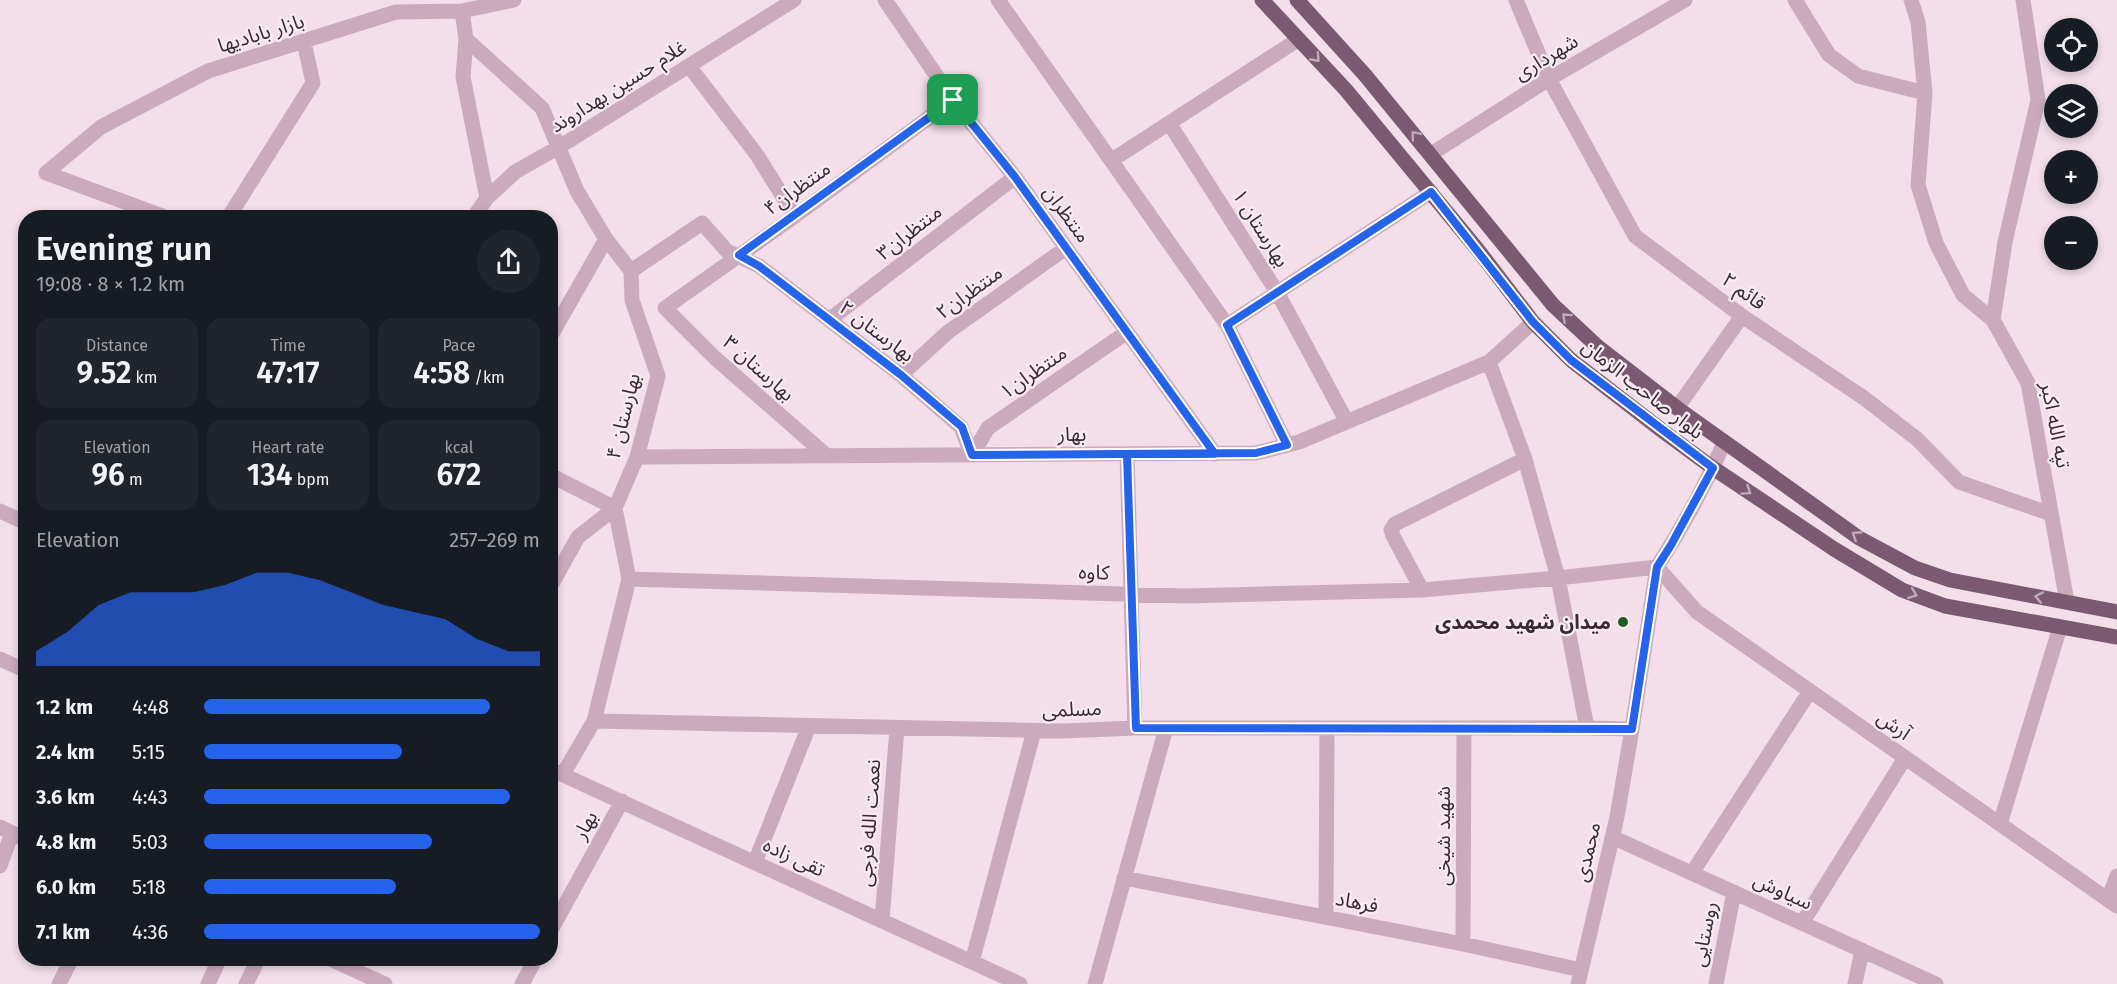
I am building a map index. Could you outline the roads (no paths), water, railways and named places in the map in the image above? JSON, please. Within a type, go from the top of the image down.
[{"type":"main road","name":"بلوار صاحب الزمان","points":[[1262,0],[1346,90],[1431,192],[1533,322],[1571,360],[1713,468],[1834,549],[1902,590],[1945,606],[2117,637]]},
{"type":"main road","name":"بلوار صاحب الزمان","points":[[1297,0],[1365,75],[1553,305],[1598,347],[1677,408],[1859,538],[1915,568],[1950,580],[2117,612]]},
{"type":"street","name":"بازار بابادیها","points":[[146,210],[46,173],[101,127],[208,71],[396,12],[462,11],[514,0]]},
{"type":"street","name":"غلام حسین بهداروند","points":[[479,210],[487,198],[515,172],[560,147],[794,0]]},
{"type":"street","name":"منتظران","points":[[885,0],[953,100],[1015,177],[1215,454]]},
{"type":"street","points":[[998,0],[1227,325],[1287,445]]},
{"type":"street","name":"قائم ۲","points":[[1516,0],[1549,79],[1635,236],[1742,316],[1873,405],[1917,439],[1959,482],[2052,514]]},
{"type":"street","name":"شهرداری","points":[[1431,154],[1549,79],[1684,0]]},
{"type":"street","points":[[1795,0],[1829,55],[1858,76],[1925,93]]},
{"type":"street","name":"تپه الله اکبر","points":[[1911,0],[1918,22],[1925,93],[1918,185],[1936,243],[1963,296],[1993,320],[2028,383],[2067,602]]},
{"type":"street","points":[[1993,320],[2005,242],[2038,100],[2024,0]]},
{"type":"street","points":[[462,11],[466,39],[463,77],[487,198]]},
{"type":"street","points":[[466,39],[542,108],[577,191],[606,239],[631,271]]},
{"type":"street","points":[[1112,160],[1299,39]]},
{"type":"street","points":[[233,210],[313,83],[304,42]]},
{"type":"street","points":[[689,66],[757,155],[795,216]]},
{"type":"street","name":"منتظران۴","points":[[665,308],[953,100]]},
{"type":"street","name":"بهارستان ۱","points":[[1169,123],[1277,292],[1347,422]]},
{"type":"street","name":"منتظران۳","points":[[829,320],[1015,177]]},
{"type":"street","points":[[1227,325],[1431,192]]},
{"type":"street","name":"بهارستان ۲","points":[[631,271],[702,223],[728,251],[759,266],[901,375],[962,427],[972,455]]},
{"type":"street","points":[[558,323],[606,239]]},
{"type":"street","name":"منتظران۲","points":[[901,375],[948,332],[1066,248]]},
{"type":"street","name":"بهارستان ۴","points":[[615,508],[637,457],[658,376],[632,300],[631,271]]},
{"type":"street","name":"بهارستان ۳","points":[[665,308],[715,358],[826,456]]},
{"type":"street","points":[[1677,408],[1742,316]]},
{"type":"street","name":"بهار","points":[[637,457],[1256,453],[1299,442],[1489,362],[1533,322]]},
{"type":"street","name":"منتظران۱","points":[[972,455],[988,428],[1126,332]]},
{"type":"street","points":[[1489,362],[1526,459],[1558,578],[1587,728]]},
{"type":"street","points":[[1657,567],[1713,468],[1724,443]]},
{"type":"street","points":[[1127,454],[1136,728]]},
{"type":"street","points":[[1422,590],[1393,536],[1391,530],[1395,524],[1526,459]]},
{"type":"street","points":[[558,479],[615,508]]},
{"type":"street","points":[[558,768],[594,722],[629,579],[615,508]]},
{"type":"street","points":[[558,573],[579,537],[615,508]]},
{"type":"street","points":[[0,511],[18,519]]},
{"type":"street","name":"کاوه","points":[[629,579],[1186,596],[1422,590],[1657,567]]},
{"type":"street","name":"آرش","points":[[1657,567],[1696,612],[2112,903]]},
{"type":"street","name":"محمدی","points":[[1579,977],[1612,837],[1632,729],[1657,567]]},
{"type":"street","points":[[2000,824],[2060,627]]},
{"type":"street","points":[[0,659],[18,664]]},
{"type":"street","points":[[1692,873],[1810,692]]},
{"type":"street","name":"مسلمی","points":[[594,722],[1034,731],[1136,728],[1632,729]]},
{"type":"street","points":[[754,862],[809,726]]},
{"type":"street","name":"نعمت الله فرجی","points":[[882,921],[897,728]]},
{"type":"street","points":[[1095,984],[1166,728]]},
{"type":"street","points":[[1326,917],[1327,728]]},
{"type":"street","name":"شهید شیخی","points":[[1463,944],[1464,728]]},
{"type":"street","points":[[972,962],[1034,731]]},
{"type":"street","points":[[1802,923],[1905,758]]},
{"type":"street","name":"تقی زاده","points":[[558,772],[1020,984]]},
{"type":"street","name":"بهار","points":[[558,915],[622,801]]},
{"type":"street","points":[[0,866],[12,834]]},
{"type":"street","name":"سیاوش","points":[[1612,837],[1936,984]]},
{"type":"street","points":[[2112,903],[2117,876]]},
{"type":"street","name":"فرهاد","points":[[1125,878],[1463,944],[1579,977]]},
{"type":"street","name":"روستایی","points":[[1716,984],[1734,892]]},
{"type":"street","points":[[1855,984],[1862,950]]},
{"type":"street","points":[[58,984],[68,966]]},
{"type":"street","points":[[208,984],[216,966]]},
{"type":"street","points":[[246,984],[255,966]]},
{"type":"street","points":[[346,966],[385,984]]},
{"type":"street","points":[[522,984],[532,966]]},
{"type":"place","name":"میدان شهید محمدی","points":[[1623,622]]}]
